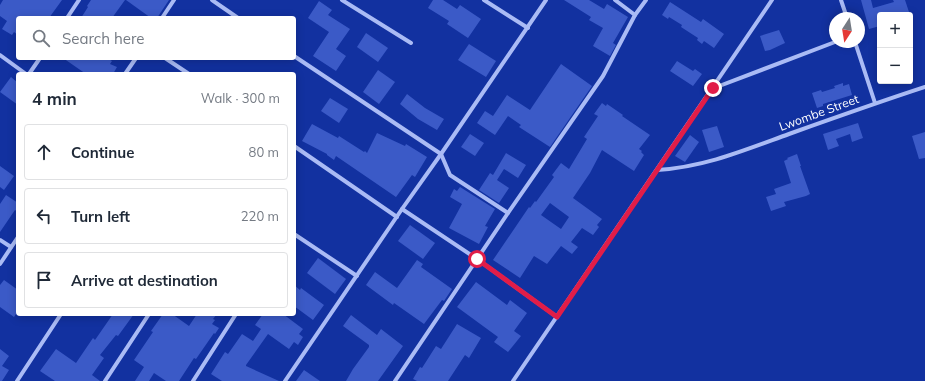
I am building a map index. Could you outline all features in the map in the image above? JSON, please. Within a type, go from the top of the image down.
[{"type":"street","points":[[68,16],[79,0]]},
{"type":"street","points":[[163,16],[174,0]]},
{"type":"street","points":[[212,0],[235,16]]},
{"type":"street","points":[[342,0],[411,43]]},
{"type":"street","points":[[484,0],[528,28]]},
{"type":"street","points":[[285,381],[402,208],[441,154],[546,0]]},
{"type":"street","points":[[615,0],[635,15]]},
{"type":"street","points":[[395,381],[508,213],[603,76],[635,15],[646,0]]},
{"type":"street","points":[[513,381],[772,0]]},
{"type":"street","points":[[841,0],[845,12]]},
{"type":"street","points":[[713,88],[829,44]]},
{"type":"street","points":[[857,48],[875,103]]},
{"type":"street","points":[[0,55],[23,72]]},
{"type":"street","points":[[296,57],[441,154],[450,175],[508,213]]},
{"type":"street","points":[[30,72],[39,60]]},
{"type":"street","points":[[126,72],[135,60]]},
{"type":"street","points":[[168,60],[186,72]]},
{"type":"street","name":"Lwombe Street","points":[[657,170],[679,169],[720,159],[875,103],[925,87]]},
{"type":"street","points":[[296,147],[397,217]]},
{"type":"street","points":[[402,208],[477,259],[557,317]]},
{"type":"street","points":[[296,235],[357,276]]},
{"type":"street","points":[[0,240],[11,248]]},
{"type":"street","points":[[0,264],[16,240]]},
{"type":"street","points":[[16,381],[60,316]]},
{"type":"street","points":[[105,381],[148,316]]},
{"type":"street","points":[[193,381],[235,316]]},
{"type":"building","points":[[3,0],[62,0],[50,16],[16,16],[16,34],[14,32],[12,35],[2,29],[7,21],[0,16],[0,5]]},
{"type":"building","points":[[91,0],[125,0],[113,16],[82,16],[88,7],[87,6]]},
{"type":"building","points":[[126,0],[169,0],[158,16],[148,16]]},
{"type":"building","points":[[433,0],[443,0],[457,9],[460,5],[481,19],[468,38],[447,24],[449,21],[428,8]]},
{"type":"building","points":[[564,0],[589,0],[604,9],[607,4],[628,17],[613,43],[616,45],[610,56],[593,46],[603,28],[589,20],[591,17]]},
{"type":"building","points":[[861,0],[871,0],[873,8],[894,2],[893,0],[905,0],[909,12],[877,12],[877,27],[869,29]]},
{"type":"building","points":[[319,1],[332,10],[328,15],[350,29],[336,49],[346,56],[336,71],[313,56],[329,32],[308,18]]},
{"type":"building","points":[[670,2],[701,22],[703,19],[724,34],[714,48],[704,41],[702,44],[697,40],[698,38],[681,27],[682,25],[669,17],[668,19],[662,15]]},
{"type":"building","points":[[779,30],[785,43],[765,51],[760,36]]},
{"type":"building","points":[[366,33],[388,48],[378,62],[357,47]]},
{"type":"building","points":[[469,44],[496,61],[486,77],[458,60]]},
{"type":"building","points":[[66,60],[110,60],[112,61],[110,64],[117,67],[114,72],[83,72]]},
{"type":"building","points":[[677,61],[693,71],[695,69],[702,74],[693,86],[670,71]]},
{"type":"building","points":[[561,64],[592,86],[550,147],[519,127],[521,125],[508,116],[495,135],[477,123],[485,111],[493,116],[507,95],[530,110]]},
{"type":"building","points":[[378,70],[395,82],[379,104],[363,92]]},
{"type":"building","points":[[11,77],[16,81],[16,104],[0,92]]},
{"type":"building","points":[[843,83],[843,86],[849,84],[852,95],[823,104],[823,106],[817,108],[812,93],[835,88],[834,86]]},
{"type":"building","points":[[407,94],[425,108],[444,119],[437,130],[418,119],[400,104]]},
{"type":"building","points":[[330,98],[348,109],[339,123],[321,111]]},
{"type":"building","points":[[602,103],[606,106],[607,104],[650,135],[639,149],[644,155],[634,171],[602,150],[590,173],[573,198],[602,219],[597,225],[599,227],[593,235],[582,228],[571,242],[578,247],[572,254],[561,246],[547,264],[534,256],[520,278],[493,260],[529,207],[530,208],[535,201],[536,202],[554,177],[552,175],[561,163],[569,169],[587,139],[584,137],[598,116],[594,114]],"holes":[[[550,203],[569,217],[561,229],[541,215]]]},
{"type":"building","points":[[858,123],[863,138],[852,142],[850,134],[836,139],[839,146],[828,150],[823,134]]},
{"type":"building","points":[[312,124],[338,138],[339,136],[367,153],[377,133],[405,146],[406,144],[427,157],[415,177],[412,175],[396,197],[336,156],[334,160],[327,154],[302,141]]},
{"type":"building","points":[[717,126],[724,147],[709,152],[702,130]]},
{"type":"building","points":[[925,132],[925,158],[919,159],[912,136]]},
{"type":"building","points":[[470,134],[484,143],[475,156],[461,147]]},
{"type":"building","points":[[690,135],[699,142],[685,162],[675,156]]},
{"type":"building","points":[[506,153],[526,165],[518,178],[504,169],[497,180],[509,188],[499,203],[479,190],[490,173],[493,175]]},
{"type":"building","points":[[797,154],[810,194],[784,202],[786,206],[771,211],[766,197],[776,194],[774,189],[791,183],[784,161],[788,159],[787,158]]},
{"type":"building","points":[[0,166],[14,176],[4,190],[0,187]]},
{"type":"building","points":[[460,187],[495,209],[485,226],[488,227],[479,244],[449,228],[462,204],[450,197],[454,189],[457,191]]},
{"type":"building","points":[[6,195],[16,202],[16,211],[0,232],[0,204]]},
{"type":"building","points":[[410,225],[435,243],[423,259],[398,241]]},
{"type":"building","points":[[318,258],[346,279],[335,294],[307,273]]},
{"type":"building","points":[[417,260],[423,264],[421,267],[452,289],[444,301],[442,300],[424,324],[394,303],[393,305],[366,285],[375,272],[397,288]]},
{"type":"building","points":[[4,280],[16,289],[16,314],[14,317],[0,307],[0,285]]},
{"type":"building","points":[[476,282],[507,305],[510,300],[527,313],[514,331],[521,336],[508,352],[494,342],[498,337],[457,307]]},
{"type":"building","points":[[296,287],[300,290],[301,288],[324,305],[313,320],[296,307]]},
{"type":"building","points":[[351,315],[377,335],[381,329],[403,346],[378,381],[346,381],[369,347],[369,345],[343,326]]},
{"type":"building","points":[[112,316],[133,316],[118,336],[116,335],[100,355],[104,358],[92,375],[100,381],[55,381],[40,371],[56,349],[76,363],[93,338],[95,340]]},
{"type":"building","points":[[162,316],[175,316],[189,326],[196,316],[215,316],[212,324],[219,328],[196,359],[194,358],[179,381],[166,381],[154,373],[149,381],[135,381],[144,367],[134,360],[153,332],[151,331]]},
{"type":"building","points":[[262,316],[286,316],[303,329],[299,334],[303,337],[298,345],[294,342],[289,349],[268,334],[246,365],[279,381],[222,381],[211,374],[225,352],[228,354],[242,334],[253,341],[261,329],[255,325]]},
{"type":"building","points":[[457,324],[481,338],[469,358],[465,355],[448,381],[417,381],[413,379],[436,346],[441,349]]},
{"type":"building","points":[[0,349],[9,356],[2,366],[9,370],[2,381],[0,381]]},
{"type":"building","points":[[304,370],[320,381],[296,381]]},
{"type":"route","points":[[477,259],[557,317],[713,88]]}]
